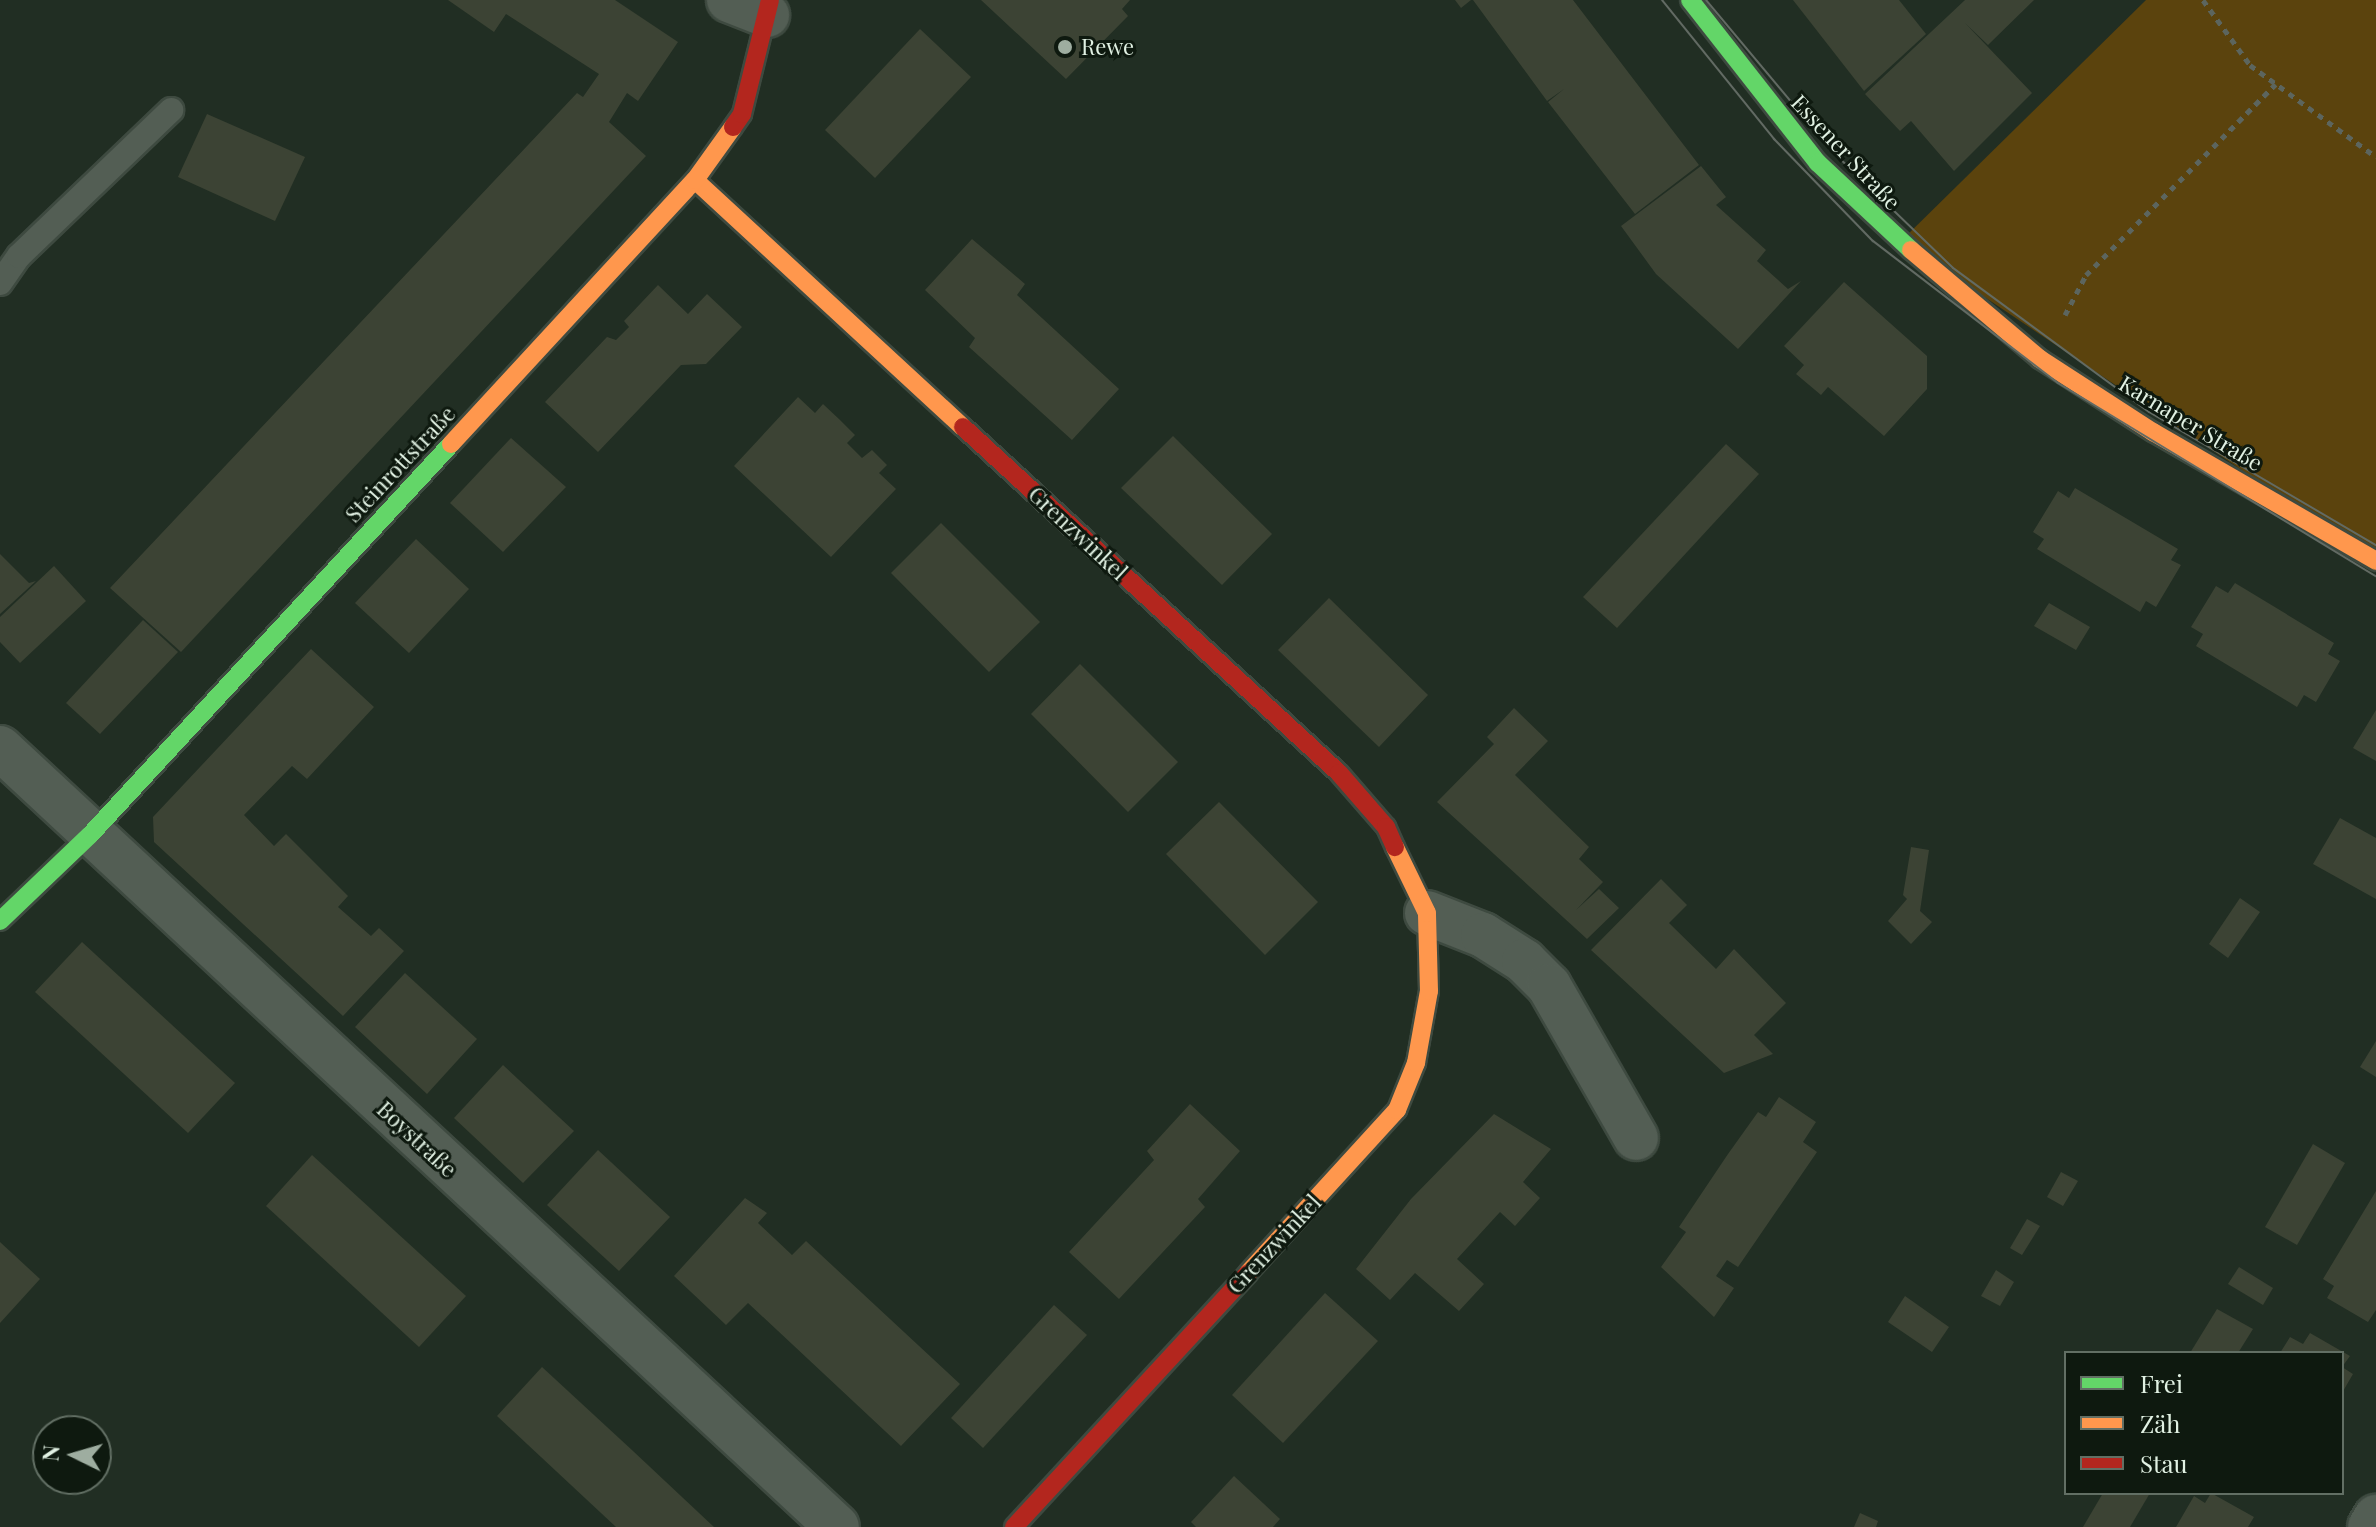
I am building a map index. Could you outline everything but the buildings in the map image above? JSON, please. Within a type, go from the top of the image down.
[{"type":"street","name":"Essener Straße","points":[[1690,0],[1818,163],[1988,317]]},
{"type":"street","name":"Steinrottstraße","points":[[0,921],[90,835],[695,180],[742,114],[755,5]]},
{"type":"street","name":"Grenzwinkel","points":[[695,180],[1339,773],[1386,827],[1427,913],[1429,991],[1416,1063],[1397,1110],[1014,1527]]},
{"type":"street","name":"Karnaper Straße","points":[[1988,317],[2040,359],[2376,561]]},
{"type":"street","name":"Boystraße","points":[[0,748],[837,1527]]},
{"type":"street","points":[[1427,913],[1483,935],[1524,961],[1549,986],[1636,1138]]},
{"type":"street","points":[[2370,1527],[2376,1517]]},
{"type":"lane","points":[[0,283],[19,256],[171,110]]},
{"type":"path","points":[[2203,0],[2250,65],[2376,157]]},
{"type":"path","points":[[2040,359],[2086,275],[2276,84]]},
{"type":"shaded area","points":[[2146,0],[2376,0],[2376,560],[1901,241]]},
{"type":"tram line","points":[[1662,0],[1774,139],[1873,241],[2058,383],[2376,576]]},
{"type":"tram line","points":[[1706,0],[1833,152],[1953,268],[2149,412],[2376,545]]},
{"type":"traffic: fast","points":[[1690,0],[1818,163],[1911,250]]},
{"type":"traffic: fast","points":[[0,921],[90,835],[451,444]]},
{"type":"traffic: slow","points":[[451,444],[695,180],[733,127]]},
{"type":"traffic: slow","points":[[695,180],[963,427]]},
{"type":"traffic: slow","points":[[1911,250],[2040,359],[2153,432],[2376,561]]},
{"type":"traffic: slow","points":[[1248,1273],[1397,1110],[1416,1063],[1429,991],[1427,913],[1395,847]]},
{"type":"traffic: jam","points":[[733,127],[742,114],[770,0]]},
{"type":"traffic: jam","points":[[963,427],[1339,773],[1386,827],[1395,847]]},
{"type":"traffic: jam","points":[[1014,1527],[1248,1273]]},
{"type":"place","name":"Rewe","points":[[1065,47]]}]
